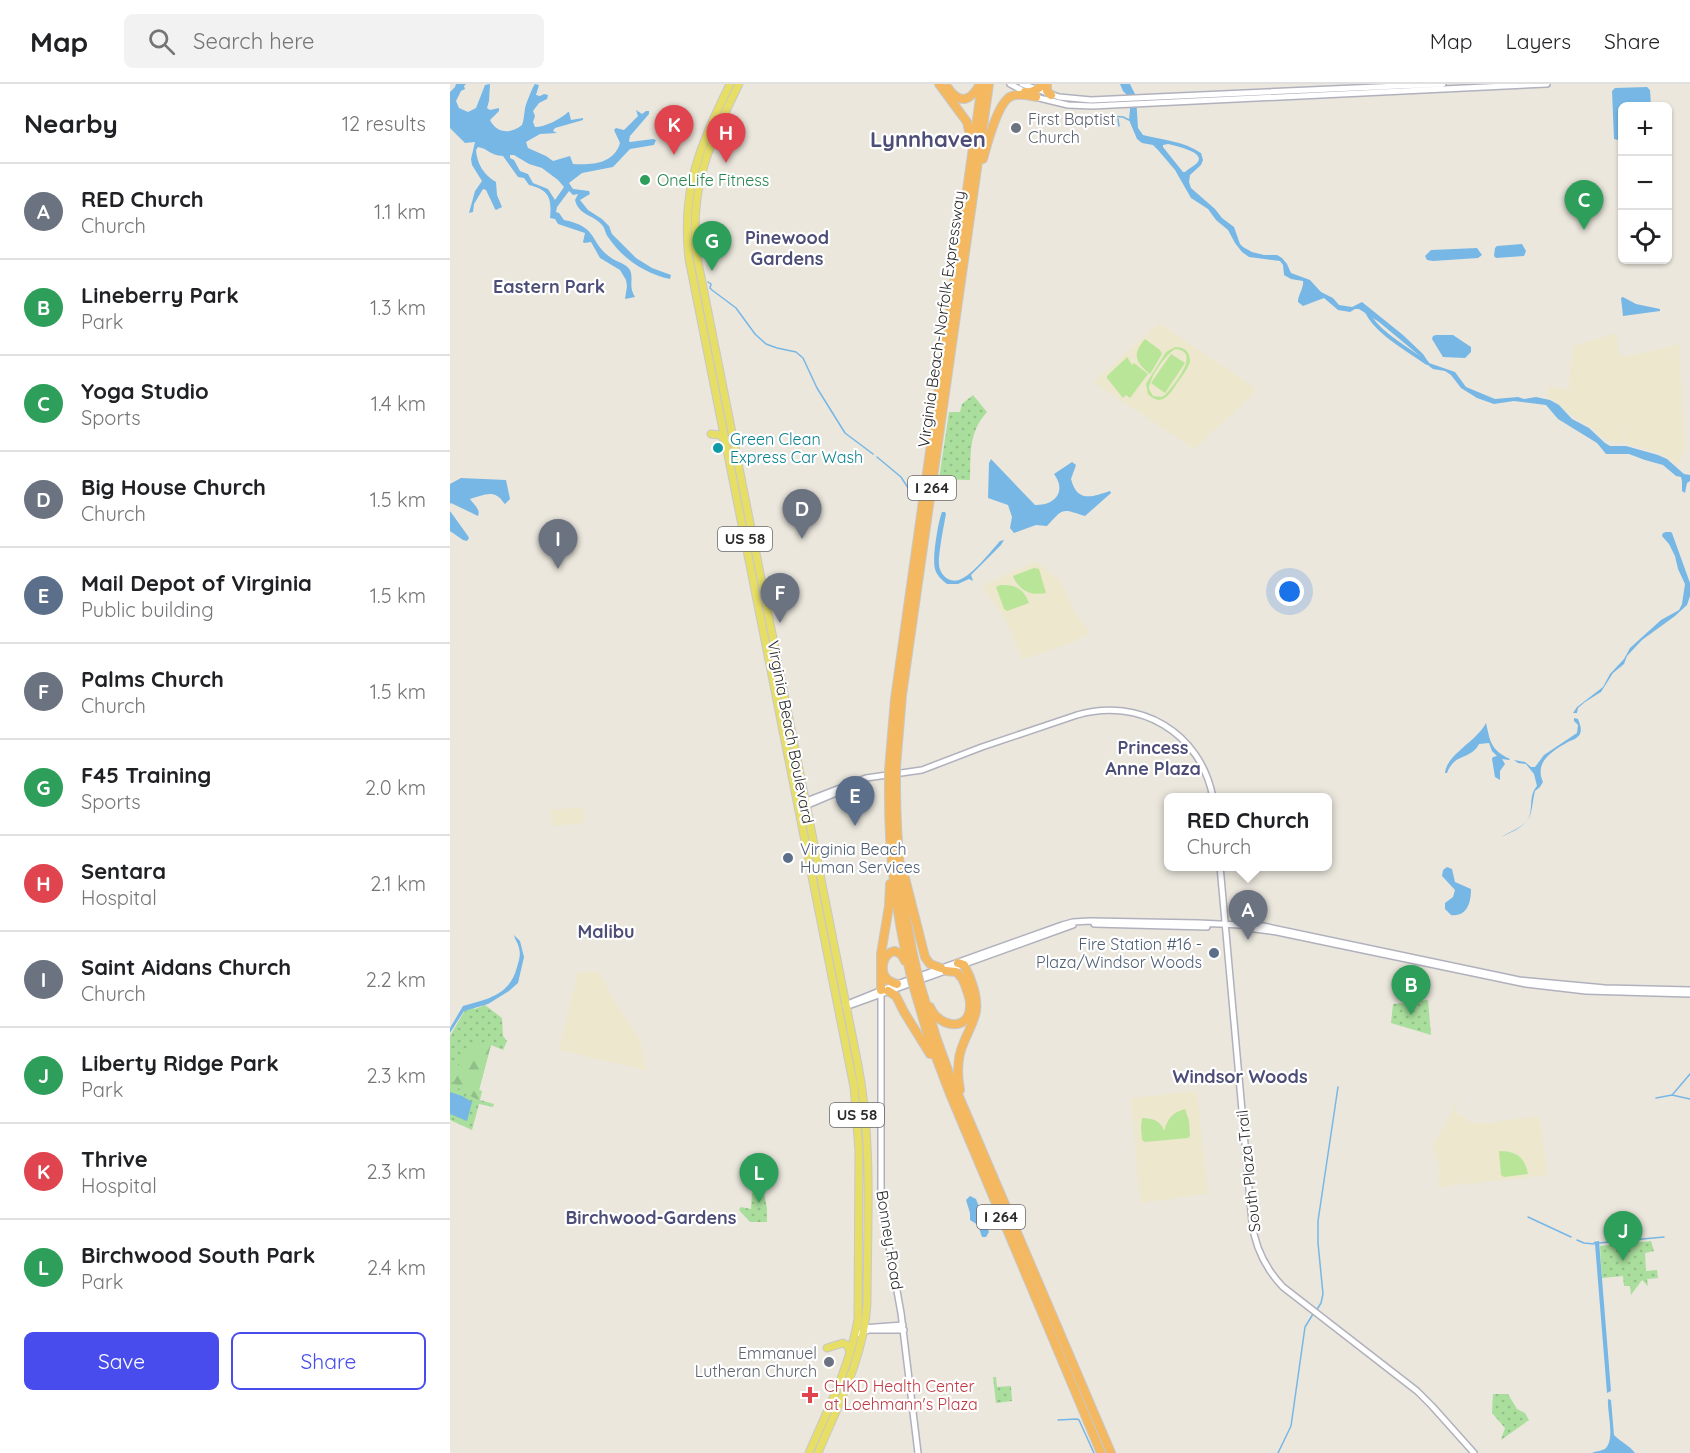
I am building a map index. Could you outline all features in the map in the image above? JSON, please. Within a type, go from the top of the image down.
[{"type":"highway","points":[[939,84],[969,127],[972,158]]},
{"type":"highway","points":[[945,84],[954,96],[964,99],[974,95],[981,84]]},
{"type":"highway","name":"Virginia Beach-Norfolk Expressway","points":[[981,84],[894,699],[890,776],[894,846],[914,972],[940,1050],[1111,1453]]},
{"type":"highway","name":"Virginia Beach-Norfolk Expressway","points":[[890,776],[989,84]]},
{"type":"highway","points":[[1023,88],[1030,92],[1040,89]]},
{"type":"highway","points":[[975,186],[991,133],[1007,98],[1040,89],[1046,89],[1051,95]]},
{"type":"highway","points":[[894,846],[925,957],[930,964],[956,972],[963,979],[970,1004],[969,1013],[960,1023],[942,1022],[934,1015],[919,988]]},
{"type":"highway","points":[[894,846],[890,897],[881,954],[883,992],[896,996],[903,1012],[927,1048],[950,1094]]},
{"type":"highway","points":[[897,984],[889,981],[885,975],[886,954],[892,951],[900,953],[914,972]]},
{"type":"highway","points":[[965,963],[969,968],[976,1008],[974,1020],[962,1046],[958,1073],[966,1113]]},
{"type":"highway","name":"Virginia Beach-Norfolk Expressway","points":[[919,988],[928,1036],[950,1094],[1101,1453]]},
{"type":"main road","name":"Virginia Beach Boulevard","points":[[730,84],[702,144],[694,168],[687,222],[688,246],[702,306],[842,1006],[859,1135],[860,1330],[856,1362],[818,1453]]},
{"type":"main road","name":"Virginia Beach Boulevard","points":[[739,84],[712,140],[705,161],[697,195],[695,224],[697,259],[702,306],[725,440],[801,804]]},
{"type":"main road","points":[[1010,84],[1023,88]]},
{"type":"main road","points":[[1040,89],[1057,103],[1077,106],[1443,84]]},
{"type":"main road","points":[[1139,101],[1547,84]]},
{"type":"main road","points":[[1051,95],[1082,100],[1125,102]]},
{"type":"main road","points":[[695,224],[704,230]]},
{"type":"main road","points":[[711,434],[720,435],[725,440]]},
{"type":"main road","points":[[801,804],[854,782],[922,770],[1084,713],[1118,710],[1145,716],[1165,725],[1187,744],[1203,768],[1212,793]]},
{"type":"main road","name":"South Plaza Trail","points":[[1220,871],[1255,1242],[1264,1262],[1277,1281],[1417,1391],[1474,1453]]},
{"type":"main road","points":[[965,963],[1073,922],[1116,921],[1225,925],[1277,932],[1526,984],[1586,991],[1690,992]]},
{"type":"main road","points":[[883,992],[897,984],[1027,944],[1071,926],[1088,924],[1225,925]]},
{"type":"main road","points":[[842,1006],[943,969]]},
{"type":"main road","name":"Bonney Road","points":[[883,992],[881,1202],[903,1328],[918,1453]]},
{"type":"main road","points":[[860,1330],[903,1328]]},
{"type":"main road","name":"Virginia Beach Boulevard","points":[[809,1453],[860,1330]]},
{"type":"main road","points":[[827,1348],[844,1343],[849,1347],[850,1354]]},
{"type":"shaded area","points":[[1159,323],[1254,387],[1255,390],[1254,394],[1194,449],[1093,382]]},
{"type":"shaded area","points":[[1617,333],[1619,356],[1634,355],[1679,344],[1685,451],[1677,466],[1669,458],[1656,452],[1624,443],[1622,417],[1623,443],[1612,442],[1606,440],[1547,396],[1547,387],[1569,389],[1572,346]]},
{"type":"shaded area","points":[[1035,561],[1061,581],[1074,611],[1090,633],[1071,643],[1022,660],[1007,622],[982,586]]},
{"type":"shaded area","points":[[583,807],[583,823],[552,826],[550,810]]},
{"type":"shaded area","points":[[599,971],[611,995],[639,1038],[647,1070],[559,1050],[578,972]]},
{"type":"shaded area","points":[[1197,1091],[1208,1194],[1140,1203],[1131,1098]]},
{"type":"shaded area","points":[[1456,1100],[1458,1102],[1454,1111],[1472,1123],[1539,1116],[1548,1175],[1438,1187],[1439,1165],[1432,1147]]},
{"type":"green space","points":[[1145,339],[1162,354],[1150,374],[1141,366],[1137,358],[1138,349]]},
{"type":"green space","points":[[1175,347],[1182,348],[1188,353],[1190,362],[1168,395],[1157,400],[1148,394],[1146,384],[1166,352]],"holes":[[[1175,349],[1183,351],[1186,362],[1179,377],[1165,395],[1153,396],[1149,389],[1158,367]]]},
{"type":"green space","points":[[1171,354],[1185,363],[1165,393],[1151,383]]},
{"type":"green space","points":[[1127,357],[1132,365],[1134,363],[1148,374],[1130,398],[1126,395],[1123,398],[1107,376]]},
{"type":"green space","points":[[973,395],[987,412],[976,428],[974,436],[970,480],[939,479],[949,412],[960,412],[962,404]]},
{"type":"green space","points":[[1034,568],[1039,569],[1046,593],[1035,594],[1022,589],[1013,576]]},
{"type":"green space","points":[[1000,585],[1018,588],[1029,603],[1007,611],[1004,609],[996,587]]},
{"type":"green space","points":[[1428,1000],[1431,1035],[1391,1023],[1393,1004]]},
{"type":"green space","points":[[468,1005],[475,1009],[485,1005],[502,1018],[503,1036],[507,1041],[503,1050],[491,1045],[479,1090],[482,1091],[480,1100],[494,1104],[493,1107],[479,1104],[472,1130],[450,1120],[450,1036]]},
{"type":"green space","points":[[473,1042],[491,1044],[479,1090],[482,1091],[479,1100],[456,1085],[450,1071],[458,1066]]},
{"type":"green space","points":[[1185,1109],[1189,1121],[1190,1136],[1188,1138],[1145,1142],[1142,1140],[1142,1118],[1156,1121],[1164,1131],[1171,1117]]},
{"type":"green space","points":[[1499,1151],[1519,1156],[1525,1163],[1528,1174],[1504,1177],[1501,1175]]},
{"type":"green space","points":[[763,1189],[767,1222],[750,1222],[739,1210],[741,1207],[751,1209],[752,1193]]},
{"type":"green space","points":[[1651,1241],[1654,1251],[1645,1253],[1646,1271],[1657,1270],[1658,1278],[1647,1279],[1648,1286],[1642,1280],[1631,1295],[1630,1286],[1624,1286],[1623,1276],[1602,1278],[1600,1246]]},
{"type":"green space","points":[[993,1377],[996,1377],[997,1387],[1011,1386],[1012,1401],[996,1403]]},
{"type":"green space","points":[[1493,1394],[1508,1394],[1517,1409],[1525,1413],[1529,1420],[1501,1440],[1505,1428],[1492,1413]]},
{"type":"water","points":[[456,84],[466,84],[456,101],[459,108],[468,112],[476,108],[485,85],[490,84],[487,108],[490,110],[499,108],[499,111],[490,120],[496,128],[509,131],[522,125],[525,107],[531,92],[535,84],[539,85],[536,95],[548,95],[547,99],[539,103],[533,111],[535,127],[553,122],[568,112],[571,120],[583,118],[583,120],[555,128],[553,131],[557,133],[540,134],[526,142],[528,148],[553,161],[570,156],[573,164],[595,163],[608,159],[620,143],[614,130],[616,128],[624,130],[638,116],[636,110],[642,114],[649,111],[649,114],[630,136],[629,141],[653,139],[656,140],[654,145],[630,149],[613,167],[582,173],[569,183],[573,189],[589,191],[590,194],[580,200],[588,210],[609,226],[612,234],[636,258],[652,268],[671,275],[670,279],[643,269],[620,252],[602,225],[577,205],[575,200],[578,194],[573,195],[569,191],[556,212],[564,220],[583,227],[603,251],[630,270],[635,297],[625,299],[626,280],[620,270],[600,258],[591,242],[583,242],[585,233],[558,224],[555,219],[550,218],[550,200],[545,192],[529,185],[524,178],[518,177],[503,156],[478,147],[476,150],[480,164],[496,182],[497,195],[502,207],[496,210],[486,190],[483,189],[474,204],[473,212],[469,213],[475,191],[482,181],[472,165],[475,142],[465,143],[450,128],[450,92]],"holes":[[[510,155],[529,164],[542,168],[558,180],[564,187],[555,200],[548,189],[533,183],[528,174],[520,171],[514,160],[510,158]]]},
{"type":"water","points":[[1120,84],[1130,84],[1136,96],[1138,128],[1143,135],[1180,143],[1201,153],[1203,160],[1201,165],[1190,175],[1191,188],[1234,227],[1243,247],[1252,252],[1277,255],[1282,258],[1291,273],[1310,280],[1321,292],[1333,298],[1339,305],[1352,307],[1362,302],[1403,335],[1429,363],[1455,372],[1466,387],[1495,399],[1536,397],[1550,400],[1610,446],[1626,446],[1667,459],[1684,474],[1690,475],[1685,493],[1682,491],[1681,477],[1676,476],[1663,465],[1629,454],[1606,454],[1597,443],[1558,419],[1546,405],[1514,401],[1494,404],[1477,398],[1461,388],[1445,371],[1429,366],[1379,322],[1359,309],[1350,312],[1338,310],[1324,298],[1303,306],[1298,302],[1303,281],[1284,275],[1280,261],[1249,257],[1242,252],[1228,230],[1208,209],[1191,198],[1175,170],[1158,150],[1153,145],[1142,143],[1137,139],[1129,120],[1128,96]],"holes":[[[1168,144],[1194,153],[1199,159],[1197,163],[1183,172],[1163,147]]]},
{"type":"water","points":[[1647,87],[1650,90],[1651,102],[1618,102],[1618,140],[1614,139],[1612,91],[1615,88]]},
{"type":"water","points":[[1522,244],[1526,251],[1524,256],[1496,258],[1494,256],[1497,246]]},
{"type":"water","points":[[1477,248],[1482,255],[1478,258],[1433,261],[1427,260],[1425,256],[1431,250]]},
{"type":"water","points":[[1621,298],[1636,304],[1660,309],[1660,311],[1623,316]]},
{"type":"water","points":[[1436,335],[1453,335],[1471,347],[1471,352],[1465,358],[1443,357],[1432,339]]},
{"type":"water","points":[[991,459],[1035,505],[1048,503],[1057,496],[1059,486],[1054,474],[1072,462],[1076,465],[1071,479],[1077,492],[1086,496],[1110,491],[1111,493],[1085,516],[1064,511],[1047,526],[1036,525],[1014,533],[1010,528],[1012,517],[1008,505],[988,498]]},
{"type":"water","points":[[461,478],[506,480],[510,499],[505,504],[491,494],[470,499],[478,509],[478,516],[450,504],[450,484]]},
{"type":"water","points":[[450,511],[468,536],[467,541],[450,531]]},
{"type":"water","points":[[942,512],[946,514],[939,565],[941,572],[949,579],[959,580],[970,573],[1000,541],[1004,540],[971,575],[973,581],[969,579],[958,584],[947,584],[936,571],[935,549]]},
{"type":"water","points":[[1666,532],[1672,533],[1690,583],[1687,605],[1642,640],[1627,656],[1624,664],[1613,673],[1601,692],[1578,708],[1577,713],[1573,713],[1577,707],[1603,687],[1630,648],[1661,620],[1679,610],[1685,584],[1675,556],[1662,536]]},
{"type":"water","points":[[1574,718],[1578,719],[1581,728],[1579,736],[1556,749],[1546,758],[1541,769],[1543,782],[1535,791],[1530,814],[1532,795],[1537,786],[1534,774],[1526,764],[1514,760],[1525,762],[1535,767],[1544,755],[1577,733],[1578,725]]},
{"type":"water","points":[[1486,723],[1495,748],[1510,759],[1502,759],[1505,764],[1500,771],[1500,780],[1495,777],[1492,759],[1497,756],[1489,743],[1479,744],[1472,752],[1454,762],[1445,773],[1451,760]]},
{"type":"water","points":[[1447,867],[1452,869],[1455,882],[1471,889],[1467,908],[1461,914],[1451,915],[1445,909],[1445,903],[1453,897],[1455,890],[1442,876],[1443,870]]},
{"type":"water","points":[[514,935],[520,941],[524,957],[518,983],[488,1004],[464,1011],[450,1033],[450,1028],[463,1006],[497,994],[509,984],[514,976],[520,955]]},
{"type":"water","points":[[450,1092],[472,1102],[467,1121],[450,1114]]},
{"type":"water","points":[[970,1196],[976,1199],[989,1232],[986,1237],[982,1237],[978,1225],[970,1220],[966,1200]]},
{"type":"water","points":[[1599,1241],[1611,1391],[1607,1393],[1595,1244],[1593,1242]]},
{"type":"water","points":[[1608,1399],[1611,1400],[1614,1435],[1635,1453],[1592,1453],[1605,1449],[1609,1444]]},
{"type":"waterway","points":[[1093,115],[1123,117],[1129,120]]},
{"type":"waterway","points":[[1118,119],[1119,126]]},
{"type":"waterway","points":[[708,282],[712,290],[736,308],[755,334],[766,344],[796,352],[803,358],[817,388],[845,433],[873,454]]},
{"type":"waterway","points":[[1367,312],[1386,334],[1427,363]]},
{"type":"waterway","points":[[877,457],[901,477],[914,497]]},
{"type":"waterway","points":[[1673,1094],[1690,1074]]},
{"type":"waterway","points":[[1316,1311],[1323,1294],[1318,1221],[1338,1087]]},
{"type":"waterway","points":[[1656,1098],[1672,1095],[1690,1099]]},
{"type":"waterway","points":[[1528,1217],[1571,1237]]},
{"type":"waterway","points":[[1599,1243],[1664,1237]]},
{"type":"waterway","points":[[1577,1240],[1594,1244]]},
{"type":"waterway","points":[[1278,1453],[1291,1426],[1305,1327],[1313,1314]]},
{"type":"waterway","points":[[1058,1420],[1079,1420],[1094,1453]]},
{"type":"place","name":"First Baptist Church","points":[[1016,128]]},
{"type":"place","name":"Thrive","points":[[674,155]]},
{"type":"place","name":"Sentara","points":[[726,163]]},
{"type":"place","name":"OneLife Fitness","points":[[645,180]]},
{"type":"place","name":"Yoga Studio","points":[[1584,230]]},
{"type":"place","name":"F45 Training","points":[[712,271]]},
{"type":"place","name":"Green Clean Express Car Wash","points":[[718,448]]},
{"type":"place","name":"Big House Church","points":[[802,539]]},
{"type":"place","name":"Saint Aidans Church","points":[[558,569]]},
{"type":"place","name":"Palms Church","points":[[780,623]]},
{"type":"place","name":"Mail Depot of Virginia","points":[[855,826]]},
{"type":"place","name":"Virginia Beach Human Services","points":[[788,858]]},
{"type":"place","name":"RED Church","points":[[1248,940]]},
{"type":"place","name":"Fire Station #16 - Plaza/Windsor Woods","points":[[1214,953]]},
{"type":"place","name":"Lineberry Park","points":[[1411,1015]]},
{"type":"place","name":"Birchwood South Park","points":[[759,1203]]},
{"type":"place","name":"Liberty Ridge Park","points":[[1623,1261]]},
{"type":"place","name":"Emmanuel Lutheran Church","points":[[829,1362]]},
{"type":"place","name":"CHKD Health Center at Loehmann's Plaza","points":[[810,1395]]},
{"type":"district","name":"Lynnhaven","points":[[928,139]]},
{"type":"district","name":"Pinewood Gardens","points":[[787,248]]},
{"type":"district","name":"Eastern Park","points":[[549,287]]},
{"type":"district","name":"Princess Anne Plaza","points":[[1153,758]]},
{"type":"district","name":"Malibu","points":[[606,932]]},
{"type":"district","name":"Windsor Woods","points":[[1240,1077]]},
{"type":"district","name":"Birchwood-Gardens","points":[[651,1218]]}]
